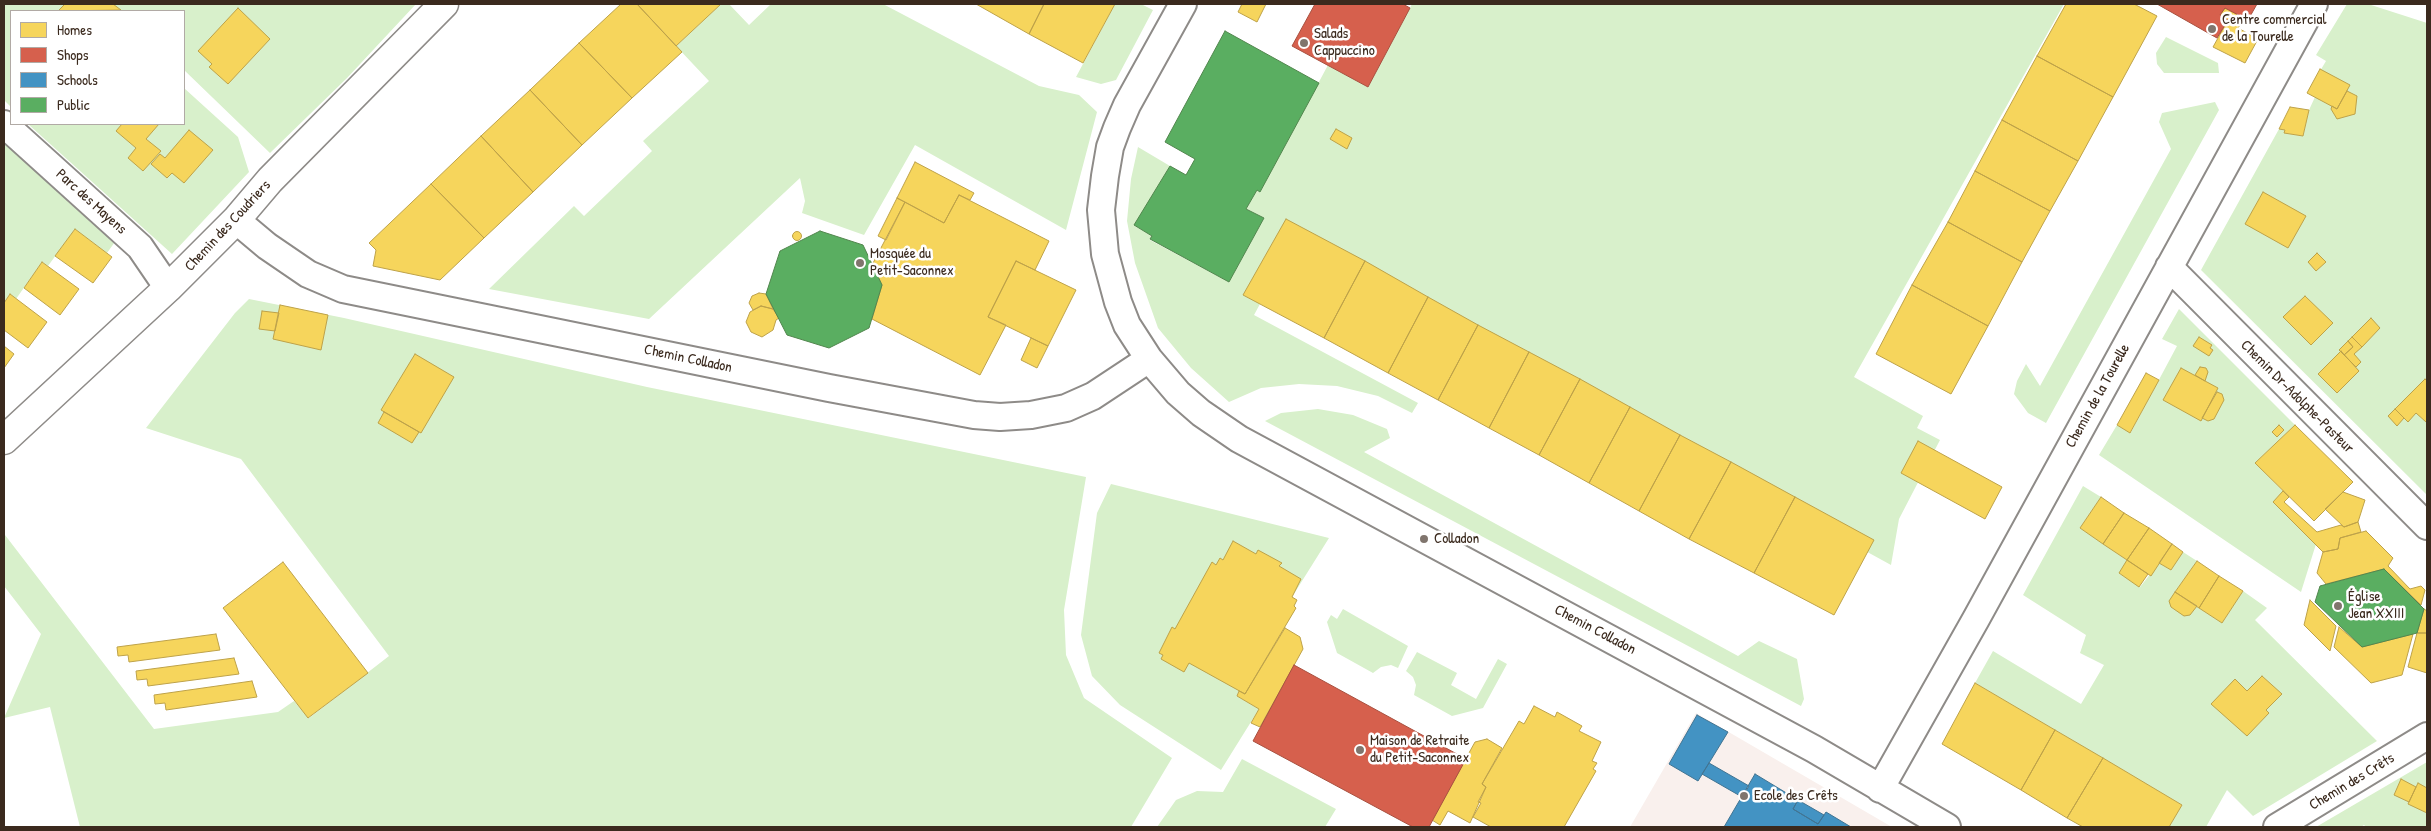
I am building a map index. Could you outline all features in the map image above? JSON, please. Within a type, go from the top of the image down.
[{"type":"street","name":"Chemin des Coudriers","points":[[4,440],[168,288],[236,220],[270,180],[444,4]]},
{"type":"street","name":"Chemin Colladon","points":[[1183,4],[1127,105],[1117,128],[1110,148],[1103,193],[1103,232],[1109,271],[1127,325],[1149,359],[1184,398],[1201,414],[1240,440],[1775,728],[1947,827]]},
{"type":"street","name":"Chemin de la Tourelle","points":[[1880,789],[1976,619],[2314,4]]},
{"type":"street","name":"Parc des Mayens","points":[[4,124],[140,247],[168,288]]},
{"type":"street","name":"Chemin Colladon","points":[[236,220],[267,246],[308,274],[344,289],[829,388],[974,415],[1000,417],[1032,415],[1066,408],[1093,396],[1149,359]]},
{"type":"street","name":"Chemin Dr-Adolphe-Pasteur","points":[[2168,267],[2427,526]]},
{"type":"street","name":"Chemin des Crêts","points":[[2277,827],[2427,736]]},
{"type":"shaded area","name":"Ecole des Crêts","points":[[1696,713],[1892,827],[1630,827]]},
{"type":"green space","points":[[4,4],[416,4],[347,78],[270,153],[185,71],[185,10],[10,10],[10,106],[4,100]]},
{"type":"green space","points":[[721,4],[729,4],[749,25],[771,4],[883,4],[1039,86],[1079,95],[1097,112],[1066,230],[915,145],[864,235],[802,213],[805,201],[800,178],[649,319],[489,289],[574,206],[584,216],[652,151],[643,141],[709,81],[676,46]]},
{"type":"green space","points":[[1115,4],[1141,4],[1153,10],[1116,80],[1101,84],[1076,77]]},
{"type":"green space","points":[[1412,4],[2064,4],[1854,377],[1923,416],[1917,428],[1940,440],[1899,519],[1891,565],[1596,403],[1275,239],[1244,294],[1260,304],[1254,315],[1418,403],[1412,413],[1378,396],[1337,386],[1299,384],[1261,388],[1229,402],[1191,368],[1158,328],[1135,263],[1127,221],[1131,179],[1138,147],[1170,166],[1135,226],[1152,236],[1150,240],[1229,282],[1264,218],[1246,209],[1257,190],[1260,192],[1328,65],[1368,87]]},
{"type":"green space","points":[[2347,4],[2368,4],[2427,23],[2427,495],[2201,270],[2279,129],[2285,130],[2285,133],[2303,136],[2309,110],[2315,97],[2307,93],[2326,61],[2316,55]]},
{"type":"green space","points":[[2166,37],[2218,63],[2219,73],[2164,73],[2157,64],[2156,53]]},
{"type":"green space","points":[[185,89],[238,137],[249,172],[172,254],[29,125],[185,125]]},
{"type":"green space","points":[[2215,102],[2219,110],[2046,423],[2028,413],[2014,394],[2017,381],[2026,364],[2040,386],[2171,149],[2159,122],[2162,113]]},
{"type":"green space","points":[[4,142],[51,186],[117,239],[107,253],[75,229],[48,266],[42,262],[16,299],[10,294],[4,303]]},
{"type":"green space","points":[[249,299],[344,318],[647,387],[1086,477],[1064,610],[1066,655],[1084,698],[1172,758],[1131,827],[80,827],[50,707],[4,718],[41,634],[4,586],[5,535],[154,729],[278,712],[294,701],[309,718],[389,656],[241,459],[146,428],[235,313]]},
{"type":"green space","points":[[2179,309],[2295,425],[2255,463],[2283,491],[2274,503],[2316,544],[2301,592],[2099,455],[2117,425],[2131,432],[2177,346],[2162,339]]},
{"type":"green space","points":[[1318,409],[1353,415],[1387,429],[1390,438],[1364,452],[1738,656],[1759,641],[1797,659],[1804,699],[1801,706],[1265,421],[1281,413]]},
{"type":"green space","points":[[1111,484],[1329,538],[1292,597],[1297,600],[1294,606],[1296,608],[1245,694],[1239,691],[1237,696],[1259,709],[1221,770],[1120,705],[1092,676],[1081,635],[1097,513]]},
{"type":"green space","points":[[2083,486],[2101,497],[2080,528],[2127,560],[2120,574],[2140,587],[2159,563],[2171,570],[2183,552],[2197,561],[2175,592],[2222,623],[2243,591],[2267,608],[2255,620],[2377,741],[2253,816],[2227,790],[2206,827],[2169,827],[2182,805],[1975,683],[1993,651],[2081,704],[2104,665],[2080,653],[2086,635],[2023,595]]},
{"type":"green space","points":[[1343,609],[1408,646],[1398,668],[1391,665],[1381,667],[1373,673],[1337,653],[1327,622],[1331,615],[1337,619]]},
{"type":"green space","points":[[1417,652],[1457,673],[1451,685],[1476,699],[1498,659],[1507,664],[1483,708],[1452,716],[1414,695],[1416,685],[1413,677],[1406,671]]},
{"type":"green space","points":[[1242,759],[1336,809],[1325,827],[1157,827],[1176,800],[1197,791],[1223,792]]},
{"type":"green space","points":[[2427,762],[2427,827],[2366,827],[2364,825],[2361,827],[2316,827]]},
{"type":"building: Homes","points":[[65,4],[113,4],[121,10],[59,10]]},
{"type":"building: Homes","points":[[621,4],[637,4],[682,52],[632,98],[579,43]]},
{"type":"building: Homes","points":[[637,4],[721,4],[676,46]]},
{"type":"building: Homes","points":[[976,4],[1044,4],[1029,34]]},
{"type":"building: Homes","points":[[1044,4],[1115,4],[1083,63],[1029,34]]},
{"type":"building: Homes","points":[[1242,4],[1266,4],[1257,22],[1238,12]]},
{"type":"building: Homes","points":[[2066,4],[2134,4],[2157,16],[2113,97],[2037,56]]},
{"type":"building: Homes","points":[[238,8],[270,39],[228,84],[209,67],[212,64],[198,51]]},
{"type":"building: Homes","points":[[2225,8],[2244,18],[2238,28],[2258,39],[2245,63],[2213,47],[2228,20],[2220,15]]},
{"type":"building: Homes","points":[[579,43],[632,98],[582,145],[530,90]]},
{"type":"building: Homes","points":[[2037,56],[2113,97],[2078,161],[2002,120]]},
{"type":"building: Homes","points":[[2320,69],[2350,85],[2337,109],[2307,93]]},
{"type":"building: Homes","points":[[530,90],[582,145],[533,192],[481,136]]},
{"type":"building: Homes","points":[[2347,91],[2357,96],[2355,114],[2337,119],[2331,109],[2332,106],[2337,109]]},
{"type":"building: Homes","points":[[2290,107],[2309,110],[2303,136],[2284,133],[2285,130],[2279,129]]},
{"type":"building: Homes","points":[[2002,120],[2078,161],[2050,211],[1975,171]]},
{"type":"building: Homes","points":[[121,125],[158,125],[146,139],[161,151],[143,171],[128,158],[136,148],[116,131]]},
{"type":"building: Homes","points":[[1336,129],[1352,138],[1347,149],[1330,139]]},
{"type":"building: Homes","points":[[189,130],[213,150],[184,183],[172,173],[167,178],[151,164],[160,154],[165,158]]},
{"type":"building: Homes","points":[[481,136],[533,192],[484,238],[431,184]]},
{"type":"building: Homes","points":[[915,162],[974,193],[970,200],[959,195],[944,223],[897,198]]},
{"type":"building: Homes","points":[[1975,171],[2050,211],[2022,262],[1948,222]]},
{"type":"building: Homes","points":[[431,184],[484,238],[440,280],[373,266],[376,250],[369,243]]},
{"type":"building: Homes","points":[[2263,192],[2306,216],[2288,248],[2245,224]]},
{"type":"building: Homes","points":[[959,195],[1049,241],[1035,270],[1016,261],[988,317],[1006,325],[980,375],[872,319],[882,285],[872,265],[905,202],[944,223]]},
{"type":"building: Homes","points":[[897,198],[905,202],[886,240],[878,236]]},
{"type":"building: Homes","points":[[1286,219],[1365,261],[1324,338],[1243,295]]},
{"type":"building: Homes","points":[[1948,222],[2022,262],[1988,326],[1912,285]]},
{"type":"building: Homes","points":[[75,229],[112,257],[93,283],[55,256]]},
{"type":"building: Homes","points":[[797,232],[801,236],[797,240],[793,236]]},
{"type":"building: Homes","points":[[2317,253],[2326,262],[2316,271],[2308,262]]},
{"type":"building: Homes","points":[[1016,261],[1076,290],[1048,346],[988,317]]},
{"type":"building: Homes","points":[[1365,261],[1428,297],[1388,373],[1324,338]]},
{"type":"building: Homes","points":[[42,262],[79,289],[60,315],[24,288]]},
{"type":"building: Homes","points":[[1912,285],[1988,326],[1951,394],[1876,354]]},
{"type":"building: Homes","points":[[759,293],[766,294],[773,309],[761,306],[753,310],[749,303],[752,296]]},
{"type":"building: Homes","points":[[10,294],[47,322],[28,348],[4,330],[4,303]]},
{"type":"building: Homes","points":[[2305,296],[2333,323],[2311,345],[2283,317]]},
{"type":"building: Homes","points":[[1428,297],[1478,325],[1438,400],[1388,373]]},
{"type":"building: Homes","points":[[280,305],[328,315],[321,350],[273,339]]},
{"type":"building: Homes","points":[[761,306],[773,309],[779,318],[776,320],[773,330],[762,337],[751,332],[746,322],[750,312]]},
{"type":"building: Homes","points":[[262,311],[279,313],[275,331],[259,329]]},
{"type":"building: Homes","points":[[2371,318],[2380,328],[2362,347],[2352,337]]},
{"type":"building: Homes","points":[[1478,325],[1529,352],[1489,428],[1438,400]]},
{"type":"building: Homes","points":[[2199,337],[2212,345],[2210,348],[2213,350],[2209,356],[2193,346]]},
{"type":"building: Homes","points":[[2352,337],[2362,347],[2354,354],[2361,362],[2356,367],[2344,355],[2353,347],[2348,341]]},
{"type":"building: Homes","points":[[1031,338],[1048,346],[1037,368],[1021,360]]},
{"type":"building: Homes","points":[[2348,341],[2353,347],[2344,355],[2339,350]]},
{"type":"building: Homes","points":[[4,346],[14,354],[4,368]]},
{"type":"building: Homes","points":[[2341,351],[2359,371],[2337,393],[2318,374]]},
{"type":"building: Homes","points":[[1529,352],[1580,379],[1539,455],[1489,428]]},
{"type":"building: Homes","points":[[415,354],[454,377],[421,433],[381,410]]},
{"type":"building: Homes","points":[[2200,367],[2206,368],[2208,372],[2205,381],[2195,375]]},
{"type":"building: Homes","points":[[2181,368],[2218,388],[2201,421],[2163,400]]},
{"type":"building: Homes","points":[[2146,373],[2159,380],[2130,433],[2117,425]]},
{"type":"building: Homes","points":[[1580,379],[1630,407],[1589,483],[1539,455]]},
{"type":"building: Homes","points":[[2425,379],[2427,381],[2427,421],[2416,413],[2408,422],[2395,409]]},
{"type":"building: Homes","points":[[2217,392],[2222,394],[2224,400],[2214,419],[2208,421],[2202,418]]},
{"type":"building: Homes","points":[[1630,407],[1680,435],[1639,511],[1589,483]]},
{"type":"building: Homes","points":[[2395,409],[2404,418],[2397,426],[2388,416]]},
{"type":"building: Homes","points":[[384,412],[419,432],[412,443],[378,423]]},
{"type":"building: Homes","points":[[2279,425],[2284,430],[2277,437],[2272,432]]},
{"type":"building: Homes","points":[[2295,425],[2353,482],[2314,521],[2255,463]]},
{"type":"building: Homes","points":[[1680,435],[1731,462],[1689,539],[1639,511]]},
{"type":"building: Homes","points":[[1918,441],[2002,487],[1985,519],[1901,473]]},
{"type":"building: Homes","points":[[1731,462],[1795,497],[1754,573],[1689,539]]},
{"type":"building: Homes","points":[[2283,491],[2289,497],[2284,502],[2317,532],[2341,525],[2344,527],[2358,522],[2361,532],[2340,538],[2338,549],[2323,552],[2273,502]]},
{"type":"building: Homes","points":[[2343,492],[2365,500],[2358,522],[2344,527],[2325,509]]},
{"type":"building: Homes","points":[[1795,497],[1874,540],[1834,615],[1754,573]]},
{"type":"building: Homes","points":[[2101,497],[2124,513],[2103,544],[2080,528]]},
{"type":"building: Homes","points":[[2124,513],[2149,528],[2127,560],[2103,544]]},
{"type":"building: Homes","points":[[2149,528],[2172,544],[2151,576],[2127,560]]},
{"type":"building: Homes","points":[[2366,531],[2393,558],[2388,566],[2410,589],[2421,586],[2425,590],[2421,605],[2384,569],[2326,584],[2317,573],[2323,552],[2338,549],[2340,538]]},
{"type":"building: Homes","points":[[1233,541],[1256,554],[1258,550],[1282,563],[1279,566],[1301,579],[1292,597],[1297,600],[1294,606],[1296,608],[1245,694],[1189,663],[1184,672],[1161,659],[1163,655],[1159,653],[1172,627],[1175,629],[1212,562],[1216,565],[1220,558],[1223,560]]},
{"type":"building: Homes","points":[[2172,544],[2183,552],[2171,570],[2159,563]]},
{"type":"building: Homes","points":[[2127,560],[2148,574],[2139,587],[2119,573]]},
{"type":"building: Homes","points":[[2197,561],[2219,576],[2199,608],[2175,592]]},
{"type":"building: Homes","points":[[283,562],[368,673],[308,718],[223,608]]},
{"type":"building: Homes","points":[[2219,576],[2243,591],[2222,623],[2199,608]]},
{"type":"building: Homes","points":[[2175,592],[2197,606],[2190,615],[2184,616],[2171,607],[2169,601]]},
{"type":"building: Homes","points":[[2310,600],[2336,626],[2330,651],[2304,625]]},
{"type":"building: Homes","points":[[2424,609],[2427,611],[2427,633],[2417,633]]},
{"type":"building: Homes","points":[[2339,627],[2362,647],[2413,634],[2402,675],[2371,683],[2334,647]]},
{"type":"building: Homes","points":[[1285,628],[1300,637],[1303,649],[1260,727],[1251,723],[1259,709],[1237,696],[1239,691],[1245,694]]},
{"type":"building: Homes","points":[[2417,633],[2427,633],[2427,673],[2408,667]]},
{"type":"building: Homes","points":[[216,634],[220,650],[129,662],[128,655],[118,656],[117,647]]},
{"type":"building: Homes","points":[[234,658],[239,674],[148,686],[147,679],[137,680],[136,671]]},
{"type":"building: Homes","points":[[2262,676],[2282,694],[2266,710],[2269,713],[2247,736],[2211,704],[2235,679],[2247,691]]},
{"type":"building: Homes","points":[[252,681],[257,697],[166,710],[165,703],[155,704],[154,695]]},
{"type":"building: Homes","points":[[1975,683],[2055,730],[2021,790],[1942,744]]},
{"type":"building: Homes","points":[[1534,706],[1555,717],[1557,712],[1582,726],[1579,731],[1601,742],[1592,761],[1597,763],[1593,769],[1596,771],[1564,827],[1491,827],[1473,817],[1481,803],[1478,802],[1486,787],[1482,784],[1519,721],[1524,724]]},
{"type":"building: Homes","points":[[2055,730],[2103,758],[2067,818],[2021,790]]},
{"type":"building: Homes","points":[[1487,739],[1502,748],[1482,784],[1486,787],[1470,823],[1448,811],[1440,825],[1432,820],[1475,742]]},
{"type":"building: Homes","points":[[2103,758],[2182,805],[2169,827],[2083,827],[2067,818]]},
{"type":"building: Homes","points":[[2401,779],[2416,787],[2409,802],[2394,795]]},
{"type":"building: Homes","points":[[2418,783],[2427,788],[2427,813],[2408,804]]},
{"type":"building: Shops","points":[[1315,4],[1403,4],[1410,8],[1368,87],[1292,46]]},
{"type":"building: Shops","name":"Centre commercial de la Tourelle","points":[[2157,4],[2257,4],[2248,20],[2225,8],[2220,15],[2228,20],[2217,38]]},
{"type":"building: Shops","name":"Maison de Retraite du Petit-Saconnex","points":[[1294,665],[1466,759],[1429,827],[1413,827],[1253,741]]},
{"type":"building: Schools","points":[[1697,715],[1728,732],[1698,781],[1669,764]]},
{"type":"building: Schools","points":[[1709,763],[1749,786],[1742,797],[1702,774]]},
{"type":"building: Schools","points":[[1755,774],[1798,800],[1793,809],[1818,824],[1826,812],[1851,827],[1724,827]]},
{"type":"building: Schools","points":[[1798,800],[1824,815],[1818,824],[1793,809]]},
{"type":"building: Public","points":[[1225,31],[1319,83],[1260,192],[1257,190],[1246,209],[1264,218],[1229,282],[1150,239],[1152,236],[1134,225],[1170,166],[1186,175],[1195,159],[1165,142]]},
{"type":"building: Public","points":[[820,231],[863,245],[882,285],[869,328],[829,348],[787,335],[766,294],[780,251]]},
{"type":"building: Public","points":[[2384,569],[2424,609],[2417,633],[2362,647],[2315,602],[2320,586]]},
{"type":"place","name":"Centre commercial de la Tourelle","points":[[2212,29]]},
{"type":"place","name":"Salads Cappuccino","points":[[1304,43]]},
{"type":"place","name":"Mosquée du Petit-Saconnex","points":[[860,263]]},
{"type":"place","name":"Colladon","points":[[1424,539]]},
{"type":"place","name":"Église Jean XXIII","points":[[2338,606]]},
{"type":"place","name":"Maison de Retraite du Petit-Saconnex","points":[[1360,750]]},
{"type":"place","name":"Ecole des Crêts","points":[[1744,796]]}]
